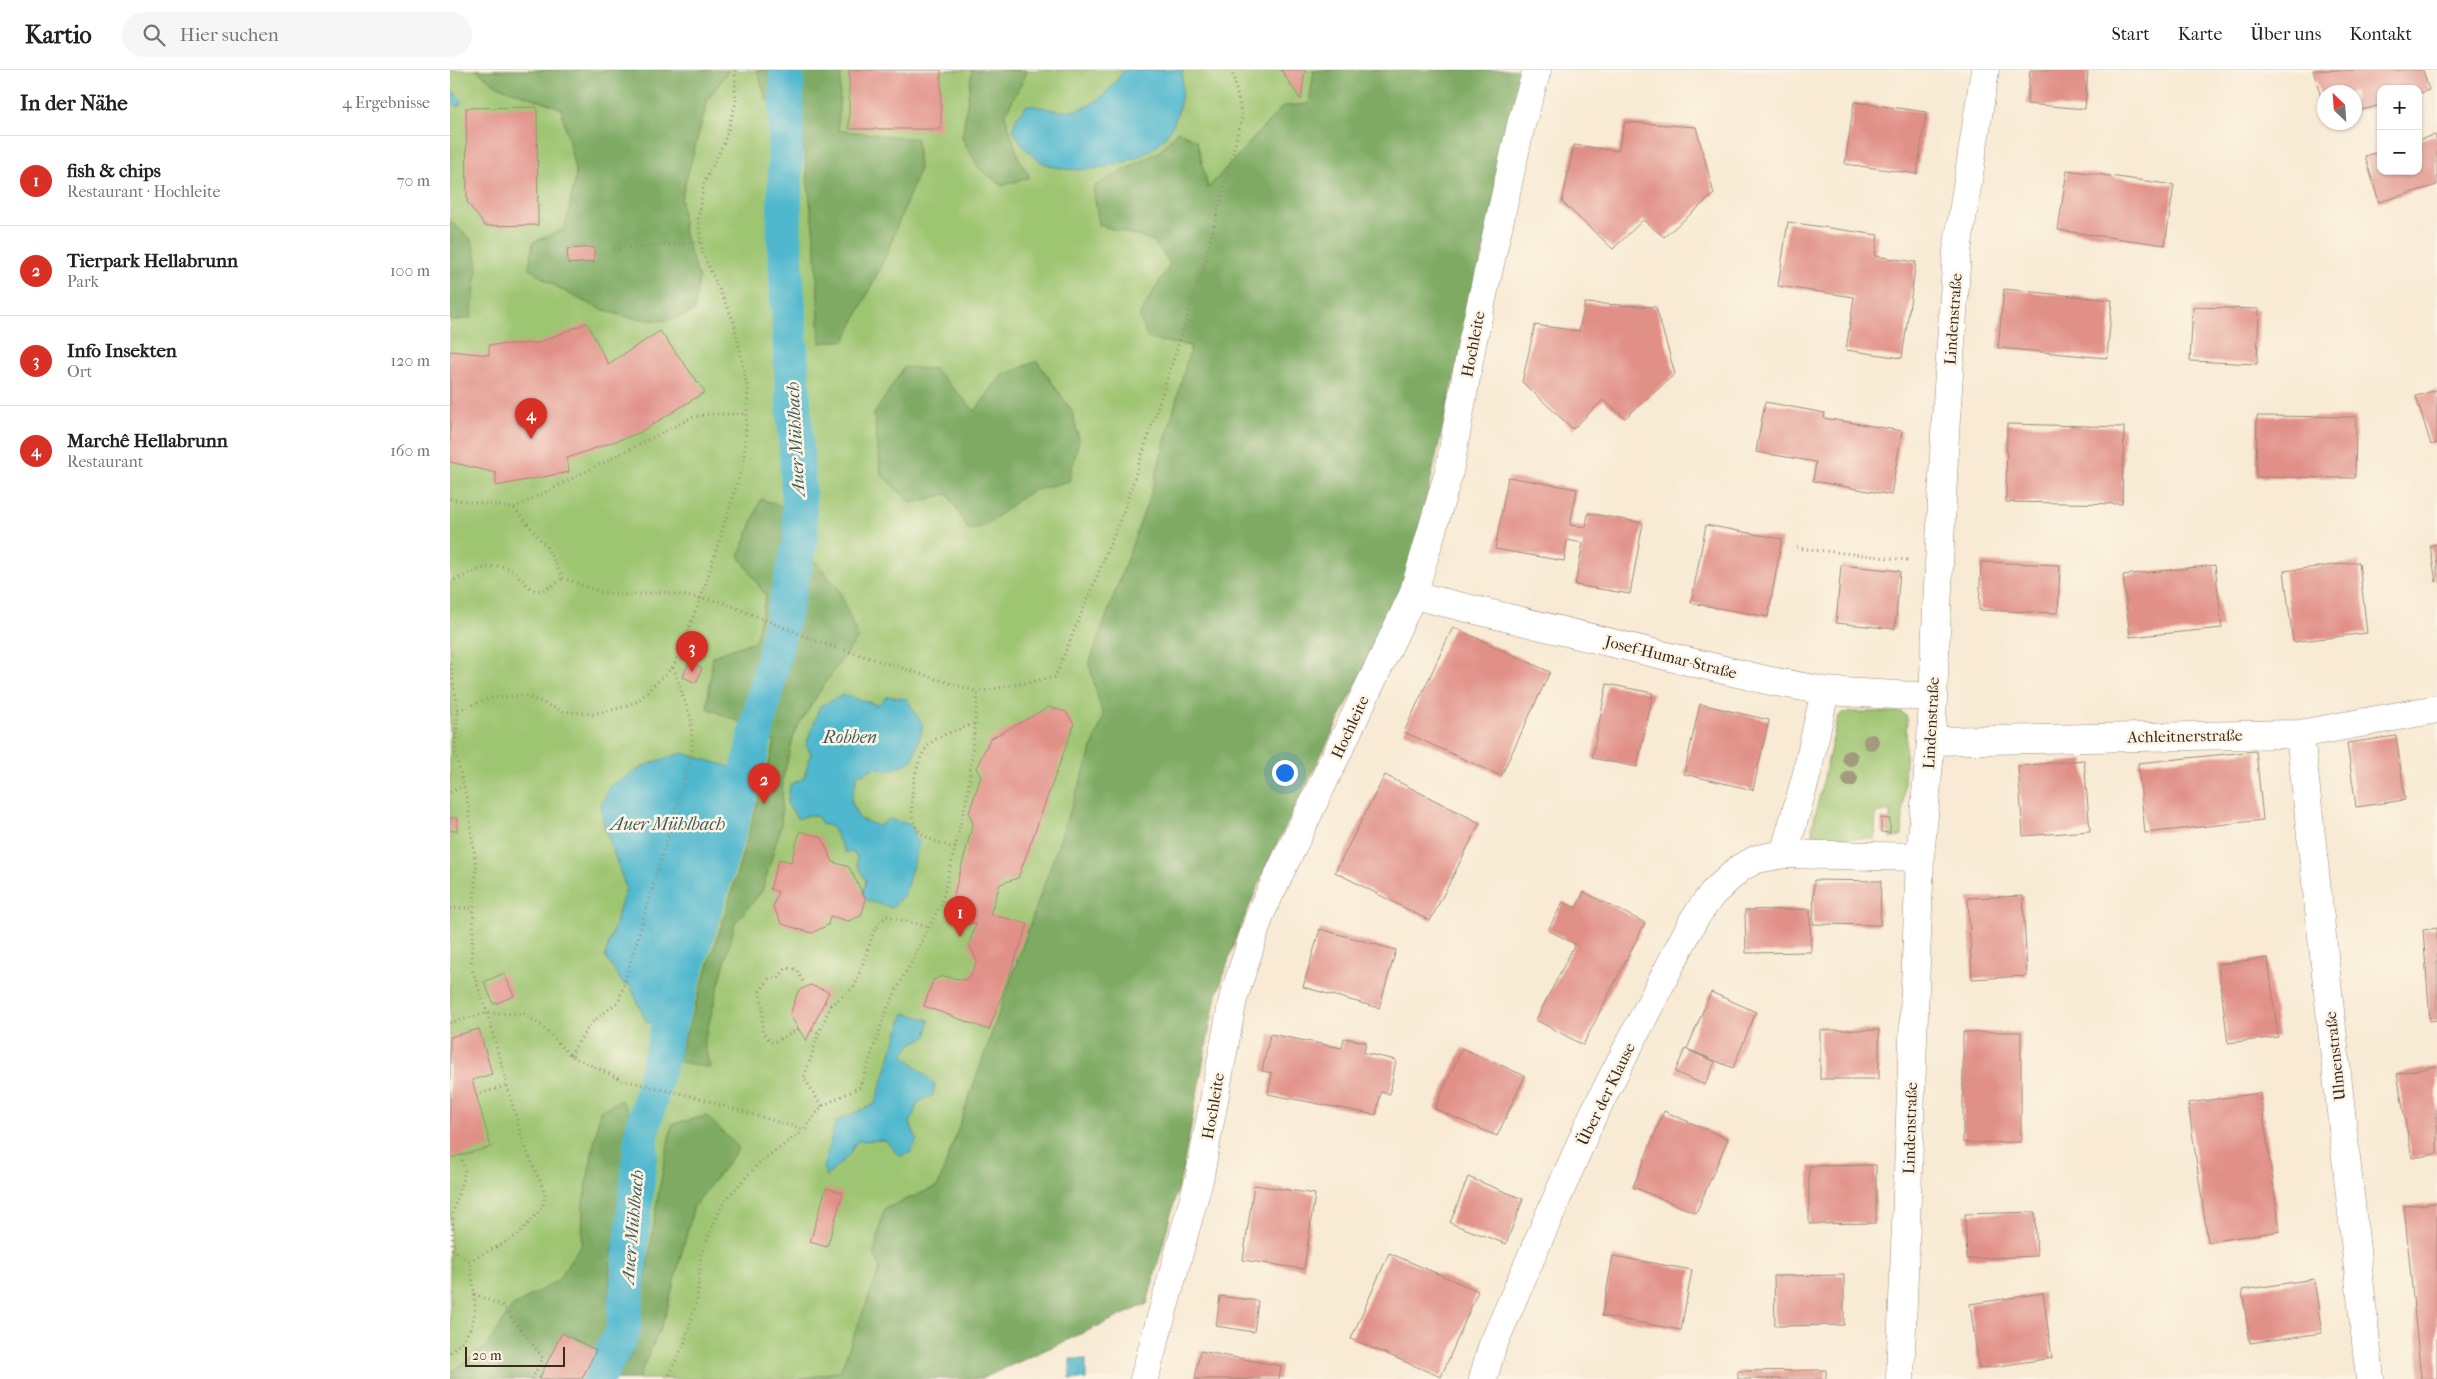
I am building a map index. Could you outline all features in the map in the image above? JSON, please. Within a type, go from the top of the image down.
[{"type":"street","name":"Hochleite","points":[[1144,1379],[1199,1180],[1233,999],[1262,912],[1413,595],[1449,472],[1472,344],[1522,125],[1537,70]]},
{"type":"street","name":"Lindenstraße","points":[[1900,1379],[1920,857],[1932,741],[1957,251],[1986,70]]},
{"type":"street","name":"Josef-Humar-Straße","points":[[1413,595],[1766,680],[1825,691],[1933,697]]},
{"type":"street","points":[[1784,854],[1806,776],[1825,691]]},
{"type":"street","name":"Achleitnerstraße","points":[[1932,741],[2300,734],[2437,710]]},
{"type":"street","name":"Ulmenstraße","points":[[2300,734],[2370,1379]]},
{"type":"street","name":"Über der Klause","points":[[1484,1379],[1492,1347],[1593,1116],[1694,919],[1712,894],[1740,868],[1757,858],[1784,854],[1920,857]]},
{"type":"path","points":[[458,710],[491,698],[523,695],[563,711],[593,714],[611,710],[638,700],[674,667],[700,598],[744,461],[748,390],[734,322],[703,254],[698,219],[704,184],[724,144],[736,102],[735,70]]},
{"type":"path","points":[[514,508],[546,546],[563,578],[604,593],[630,596],[664,592],[700,598],[740,608],[819,642],[978,692],[1055,677],[1123,513],[1203,269],[1242,117],[1232,70]]},
{"type":"path","points":[[614,249],[701,242]]},
{"type":"path","points":[[450,499],[514,508],[693,417],[709,414],[747,414]]},
{"type":"path","points":[[1797,548],[1940,563]]},
{"type":"path","points":[[450,582],[498,566],[513,570],[530,588],[540,591],[550,589],[563,578]]},
{"type":"path","points":[[450,664],[458,710],[455,750],[462,787],[468,805],[474,851],[475,908],[471,967],[487,1013],[523,1142],[545,1193],[542,1208],[517,1236],[470,1261]]},
{"type":"path","points":[[570,1055],[592,1023],[620,1001],[692,754],[690,719],[674,667]]},
{"type":"path","points":[[667,1379],[684,1344],[697,1300],[701,1254],[724,1202],[760,1162],[804,1130],[822,1106],[860,1086],[887,1009],[942,902],[968,793],[978,692]]},
{"type":"path","points":[[955,848],[933,841],[919,831],[913,818],[911,792],[918,765],[927,746],[940,738],[976,723]]},
{"type":"path","points":[[450,792],[462,787]]},
{"type":"path","points":[[450,908],[475,908]]},
{"type":"path","points":[[822,1106],[804,1078],[819,1033],[831,1006],[855,986],[874,932],[886,916],[929,927]]},
{"type":"path","points":[[798,1029],[772,1043],[762,1032],[763,1012],[760,991],[769,979],[778,977],[786,968],[796,969],[805,984]]},
{"type":"path","points":[[825,1002],[831,1006]]},
{"type":"path","points":[[450,1023],[487,1013],[524,1014],[542,1026],[570,1055],[622,1080],[691,1096],[804,1130]]},
{"type":"path","points":[[812,1030],[819,1033]]},
{"type":"path","points":[[476,1095],[508,1085]]},
{"type":"path","points":[[462,1155],[465,1171],[453,1212],[451,1249],[470,1261]]},
{"type":"path","points":[[450,1352],[463,1343],[476,1317],[470,1261]]},
{"type":"path","points":[[474,1294],[503,1306],[543,1358],[532,1379]]},
{"type":"green space","points":[[450,70],[1346,70],[869,1379],[450,1379]]},
{"type":"green space","points":[[476,70],[729,70],[708,99],[681,199],[684,235],[699,278],[694,312],[668,320],[630,318],[612,313],[577,298],[529,269],[533,242],[565,229],[576,174],[561,108],[498,86]]},
{"type":"green space","points":[[757,70],[841,70],[838,130],[917,139],[919,170],[884,260],[845,340],[820,343],[816,254],[802,132],[766,98]]},
{"type":"green space","points":[[972,70],[1028,70],[1005,115],[1019,159],[1030,177],[1002,186],[979,168],[962,138]]},
{"type":"green space","points":[[1314,70],[1525,70],[1407,583],[1271,856],[1237,935],[1215,1001],[1182,1173],[1147,1304],[981,1379],[800,1379],[840,1371],[880,1268],[874,1253],[884,1209],[938,1186],[1103,717],[1089,664],[1151,493],[1191,346],[1148,339],[1139,316],[1170,264],[1154,241],[1099,225],[1093,187],[1160,151],[1177,131],[1197,141],[1208,188],[1283,106],[1309,104]]},
{"type":"green space","points":[[450,221],[472,240],[478,265],[471,318],[450,321]]},
{"type":"green space","points":[[1037,361],[1072,411],[1079,440],[1069,481],[1029,492],[986,525],[969,531],[948,494],[911,503],[881,474],[874,414],[904,367],[935,369],[975,411],[1001,376]]},
{"type":"green space","points":[[761,499],[787,508],[808,553],[839,589],[858,638],[827,680],[795,731],[783,777],[781,826],[762,891],[735,923],[704,1042],[710,1068],[677,1061],[727,908],[775,742],[747,725],[707,708],[713,656],[755,641],[766,596],[739,556]]},
{"type":"green space","points":[[1902,712],[1907,717],[1902,835],[1890,839],[1890,812],[1876,812],[1875,839],[1818,837],[1813,834],[1812,828],[1838,717],[1842,713]]},
{"type":"green space","points":[[621,1100],[631,1116],[625,1192],[610,1264],[608,1334],[583,1379],[450,1379],[450,1373],[486,1347],[512,1307],[558,1280],[582,1243],[583,1203],[600,1111]]},
{"type":"green space","points":[[707,1116],[739,1148],[694,1206],[665,1317],[638,1379],[616,1379],[631,1355],[639,1322],[659,1190],[672,1124]]},
{"type":"water","points":[[1124,70],[1182,70],[1180,102],[1173,125],[1159,144],[1144,153],[1126,161],[1107,166],[1068,169],[1051,166],[1037,159],[1026,149],[1013,130],[1017,117],[1027,105],[1062,111],[1082,108],[1106,93]]},
{"type":"water","points":[[450,88],[462,101],[458,107],[450,99]]},
{"type":"water","name":"Robben","points":[[844,695],[878,705],[887,696],[907,699],[923,726],[912,761],[889,771],[876,767],[857,776],[851,801],[859,819],[879,826],[889,819],[911,825],[919,843],[905,893],[892,908],[866,900],[863,892],[866,881],[857,864],[857,858],[854,853],[845,852],[832,827],[822,824],[818,817],[808,815],[798,819],[787,804],[790,785],[804,778],[811,753],[806,745],[820,706]]},
{"type":"water","name":"Auer Mühlbach","points":[[683,753],[747,772],[668,1028],[646,1021],[630,985],[623,984],[605,956],[626,888],[604,825],[601,805],[610,786],[646,765]]},
{"type":"water","points":[[904,1013],[929,1020],[927,1036],[911,1044],[904,1055],[935,1084],[933,1095],[918,1102],[910,1124],[917,1139],[910,1153],[899,1156],[885,1140],[857,1141],[848,1156],[827,1176],[823,1168],[836,1121],[875,1104]]},
{"type":"water","points":[[1070,1359],[1086,1359],[1086,1379],[1070,1379]]},
{"type":"building","points":[[849,70],[941,70],[941,129],[849,129]]},
{"type":"building","points":[[1281,70],[1305,70],[1301,100]]},
{"type":"building","points":[[2030,70],[2088,70],[2085,109],[2027,104]]},
{"type":"building","points":[[2313,70],[2423,70],[2429,90],[2422,93],[2422,85],[2377,85],[2377,106],[2362,110],[2362,85],[2317,85]]},
{"type":"building","points":[[1854,102],[1926,112],[1917,174],[1845,164]]},
{"type":"building","points":[[537,107],[538,225],[485,226],[467,202],[466,108]]},
{"type":"building","points":[[1625,122],[1696,127],[1714,194],[1664,237],[1643,220],[1613,249],[1562,202],[1574,145],[1618,151]]},
{"type":"building","points":[[2435,135],[2437,143],[2437,185],[2379,202],[2365,156],[2377,152],[2377,175],[2422,175],[2422,139]]},
{"type":"building","points":[[2067,170],[2174,185],[2165,245],[2058,230]]},
{"type":"building","points":[[1788,222],[1878,235],[1875,256],[1916,262],[1902,358],[1846,350],[1854,297],[1778,286]]},
{"type":"building","points":[[594,247],[594,262],[568,264],[567,249]]},
{"type":"building","points":[[2004,289],[2112,300],[2107,358],[1998,348]]},
{"type":"building","points":[[1585,303],[1656,307],[1675,374],[1625,418],[1603,400],[1573,429],[1522,382],[1535,325],[1579,331]]},
{"type":"building","points":[[2193,307],[2259,309],[2257,364],[2190,361]]},
{"type":"building","points":[[587,323],[608,364],[660,331],[705,392],[639,433],[567,458],[569,472],[496,486],[496,473],[450,462],[450,351],[489,355],[489,345],[538,343]]},
{"type":"building","points":[[2437,390],[2437,443],[2431,445],[2416,396]]},
{"type":"building","points":[[1765,402],[1825,413],[1824,418],[1902,431],[1891,495],[1813,481],[1816,462],[1756,452]]},
{"type":"building","points":[[2257,416],[2356,417],[2355,478],[2256,477]]},
{"type":"building","points":[[2007,424],[2124,427],[2122,504],[2006,502]]},
{"type":"building","points":[[1508,477],[1577,489],[1570,525],[1586,527],[1588,513],[1643,523],[1630,594],[1575,585],[1583,543],[1567,540],[1564,561],[1495,549]]},
{"type":"building","points":[[1706,525],[1782,539],[1768,617],[1691,603]]},
{"type":"building","points":[[2437,544],[2437,582],[2436,582],[2430,545]]},
{"type":"building","points":[[1981,562],[2060,565],[2058,613],[1979,610]]},
{"type":"building","points":[[2359,562],[2367,633],[2293,642],[2284,571]]},
{"type":"building","points":[[1841,565],[1900,571],[1895,629],[1836,623]]},
{"type":"building","points":[[2215,565],[2222,628],[2130,637],[2123,575]]},
{"type":"building","points":[[1453,627],[1550,672],[1501,776],[1404,732]]},
{"type":"building","points":[[689,662],[702,668],[696,683],[683,677]]},
{"type":"building","points":[[1607,684],[1653,693],[1637,767],[1592,758]]},
{"type":"building","points":[[1700,704],[1769,720],[1753,790],[1684,774]]},
{"type":"building","points":[[1049,707],[1066,712],[1074,724],[1018,878],[1000,884],[990,914],[1028,924],[989,1030],[924,1006],[933,980],[943,976],[964,980],[971,975],[977,961],[969,944],[976,924],[948,916],[973,824],[969,813],[981,776],[976,768],[990,739]]},
{"type":"building","points":[[2396,736],[2405,800],[2356,807],[2347,743]]},
{"type":"building","points":[[2256,751],[2263,820],[2145,833],[2138,763]]},
{"type":"building","points":[[2084,760],[2090,831],[2023,836],[2018,766]]},
{"type":"building","points":[[1385,775],[1480,823],[1430,921],[1335,872]]},
{"type":"building","points":[[450,818],[457,818],[457,831],[450,831]]},
{"type":"building","points":[[1881,818],[1890,819],[1890,833],[1881,832]]},
{"type":"building","points":[[800,831],[821,837],[833,862],[849,867],[866,900],[861,916],[848,921],[830,916],[828,925],[812,933],[782,924],[773,907],[778,892],[770,889],[779,859],[791,862]]},
{"type":"building","points":[[1814,880],[1881,881],[1880,925],[1813,924]]},
{"type":"building","points":[[1584,892],[1645,923],[1583,1045],[1536,1020],[1575,944],[1548,930],[1563,902],[1576,908]]},
{"type":"building","points":[[2023,896],[2027,976],[1972,979],[1968,898]]},
{"type":"building","points":[[1810,909],[1811,952],[1746,953],[1745,910]]},
{"type":"building","points":[[2437,928],[2437,1020],[2430,1021],[2423,930]]},
{"type":"building","points":[[1320,929],[1396,950],[1379,1008],[1303,987]]},
{"type":"building","points":[[2268,958],[2278,1037],[2228,1043],[2218,964]]},
{"type":"building","points":[[504,973],[514,996],[494,1004],[484,982]]},
{"type":"building","points":[[810,985],[829,992],[806,1041],[790,1015],[798,991]]},
{"type":"building","points":[[1711,992],[1756,1012],[1733,1068],[1687,1049]]},
{"type":"building","points":[[479,1029],[492,1074],[472,1080],[491,1147],[450,1158],[450,1037]]},
{"type":"building","points":[[1820,1030],[1879,1030],[1879,1079],[1820,1079]]},
{"type":"building","points":[[1963,1032],[2021,1032],[2021,1142],[1963,1143]]},
{"type":"building","points":[[1270,1034],[1342,1048],[1344,1038],[1366,1042],[1364,1053],[1396,1060],[1390,1094],[1381,1092],[1376,1115],[1268,1094],[1272,1073],[1262,1071]]},
{"type":"building","points":[[1462,1048],[1525,1076],[1497,1136],[1435,1109]]},
{"type":"building","points":[[1685,1049],[1715,1062],[1705,1085],[1675,1072]]},
{"type":"building","points":[[2437,1066],[2437,1154],[2412,1158],[2397,1074]]},
{"type":"building","points":[[2260,1093],[2280,1231],[2208,1242],[2188,1103]]},
{"type":"building","points":[[1664,1111],[1728,1139],[1696,1213],[1633,1187]]},
{"type":"building","points":[[1876,1165],[1876,1223],[1809,1224],[1809,1166]]},
{"type":"building","points":[[1468,1177],[1523,1199],[1506,1244],[1450,1223]]},
{"type":"building","points":[[1254,1185],[1315,1194],[1304,1269],[1243,1260]]},
{"type":"building","points":[[826,1188],[843,1193],[827,1247],[810,1242]]},
{"type":"building","points":[[2437,1203],[2437,1379],[2421,1379],[2404,1206]]},
{"type":"building","points":[[2035,1212],[2037,1256],[1967,1259],[1965,1214]]},
{"type":"building","points":[[1389,1253],[1478,1291],[1441,1377],[1351,1339]]},
{"type":"building","points":[[1613,1256],[1692,1270],[1681,1330],[1602,1316]]},
{"type":"building","points":[[1844,1275],[1844,1325],[1775,1326],[1774,1276]]},
{"type":"building","points":[[2314,1279],[2322,1333],[2250,1343],[2242,1290]]},
{"type":"building","points":[[2043,1293],[2052,1358],[1979,1369],[1970,1304]]},
{"type":"building","points":[[1220,1296],[1258,1301],[1254,1332],[1216,1326]]},
{"type":"building","points":[[562,1333],[596,1350],[582,1379],[539,1379]]},
{"type":"building","points":[[1200,1351],[1281,1366],[1279,1379],[1195,1379]]},
{"type":"building","points":[[1826,1370],[1826,1379],[1738,1379],[1738,1371]]},
{"type":"waterway","name":"Auer Mühlbach","points":[[597,1379],[623,1332],[642,1132],[668,1028],[747,772],[801,538],[784,233],[787,70]]},
{"type":"place","name":"Marchê Hellabrunn","points":[[531,439]]},
{"type":"place","name":"Info Insekten","points":[[692,672]]},
{"type":"place","name":"Tierpark Hellabrunn","points":[[764,804]]},
{"type":"place","name":"fish & chips","points":[[960,937]]}]
